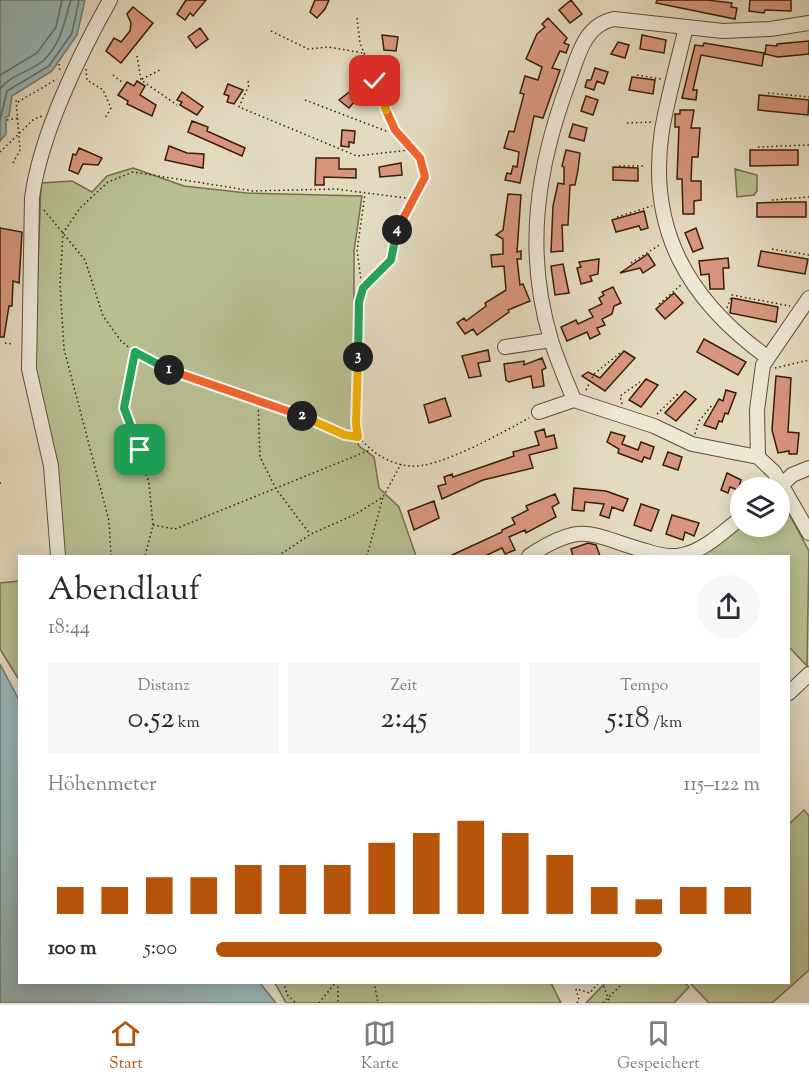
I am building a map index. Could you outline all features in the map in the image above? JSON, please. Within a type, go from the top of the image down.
[{"type":"street","points":[[58,555],[51,466],[28,369],[36,177],[54,120],[81,57],[110,0]]},
{"type":"street","points":[[577,401],[551,340],[541,296],[534,228],[548,146],[581,48],[590,32],[603,22],[614,19],[723,31],[809,23]]},
{"type":"street","points":[[686,27],[662,130],[659,167],[661,204],[670,241],[688,279],[719,318],[765,361]]},
{"type":"street","points":[[758,458],[757,410],[765,361],[806,303]]},
{"type":"street","points":[[505,347],[551,340]]},
{"type":"street","points":[[539,412],[577,401],[654,426],[692,444],[758,458],[774,472],[776,477]]},
{"type":"street","points":[[790,477],[809,468]]},
{"type":"street","points":[[790,502],[809,532]]},
{"type":"street","points":[[531,555],[563,536],[584,532],[598,534],[660,555],[683,555],[706,544],[730,526]]},
{"type":"street","points":[[790,692],[809,674]]},
{"type":"path","points":[[357,18],[364,53],[395,130],[410,150],[420,158],[425,177],[400,223],[391,260],[363,288]]},
{"type":"path","points":[[271,31],[308,49],[328,47],[364,53]]},
{"type":"path","points":[[137,57],[141,80],[177,105]]},
{"type":"path","points":[[17,103],[57,79],[60,74],[59,64]]},
{"type":"path","points":[[141,80],[162,69]]},
{"type":"path","points":[[113,75],[123,83]]},
{"type":"path","points":[[637,75],[674,81]]},
{"type":"path","points":[[87,80],[100,87],[111,108],[105,118]]},
{"type":"path","points":[[248,81],[249,85],[239,107],[326,146],[362,157],[410,150]]},
{"type":"path","points":[[768,93],[809,97]]},
{"type":"path","points":[[13,163],[20,150],[16,99]]},
{"type":"path","points":[[305,100],[386,130],[395,130]]},
{"type":"path","points":[[0,152],[36,118],[44,116],[54,120]]},
{"type":"path","points":[[7,120],[19,118]]},
{"type":"path","points":[[627,123],[653,122],[662,130]]},
{"type":"path","points":[[758,147],[809,145]]},
{"type":"path","points":[[619,165],[659,167]]},
{"type":"path","points":[[111,555],[109,520],[64,349],[60,284],[63,232],[80,208],[108,182],[133,172],[253,191],[336,189],[414,199]]},
{"type":"path","points":[[365,194],[357,251],[363,288],[359,302],[356,424],[358,437],[370,450],[401,464],[423,465],[476,446],[539,412]]},
{"type":"path","points":[[772,200],[809,197]]},
{"type":"path","points":[[36,201],[85,260],[103,316],[121,341],[135,352],[162,368],[317,421],[345,435],[358,437]]},
{"type":"path","points":[[617,217],[661,204]]},
{"type":"path","points":[[631,263],[654,247],[670,241]]},
{"type":"path","points":[[772,249],[809,255]]},
{"type":"path","points":[[660,304],[688,279]]},
{"type":"path","points":[[729,304],[732,295],[806,303]]},
{"type":"path","points":[[5,343],[14,344]]},
{"type":"path","points":[[135,352],[124,408],[149,483],[153,525],[145,555]]},
{"type":"path","points":[[577,401],[594,374],[620,353]]},
{"type":"path","points":[[765,361],[775,368],[809,360]]},
{"type":"path","points":[[622,403],[620,396],[640,382]]},
{"type":"path","points":[[654,426],[658,410],[679,393]]},
{"type":"path","points":[[258,401],[260,457],[276,489],[311,534]]},
{"type":"path","points":[[697,428],[699,421],[713,404]]},
{"type":"path","points":[[153,525],[175,529],[370,450]]},
{"type":"path","points":[[367,555],[383,496],[401,464]]},
{"type":"path","points":[[280,555],[311,534],[356,514],[383,496]]},
{"type":"path","points":[[284,984],[288,996],[296,1003]]},
{"type":"path","points":[[319,1003],[335,984]]},
{"type":"path","points":[[337,984],[338,1003]]},
{"type":"path","points":[[374,984],[378,1003]]},
{"type":"path","points":[[577,1003],[579,1000],[576,989],[590,993],[599,984]]},
{"type":"path","points":[[602,984],[610,1003]]},
{"type":"path","points":[[603,1003],[622,984]]},
{"type":"green space","points":[[133,168],[184,186],[247,193],[362,196],[354,251],[354,429],[359,446],[374,457],[379,488],[399,507],[416,555],[62,555],[34,375],[41,183],[72,181],[92,192],[107,176]]},
{"type":"green space","points":[[735,169],[757,175],[757,191],[754,195],[737,197]]},
{"type":"green space","points":[[790,515],[809,551],[807,666],[790,648],[790,555],[697,555],[730,533],[730,537],[790,537]]},
{"type":"green space","points":[[18,581],[18,678],[0,649],[0,583]]},
{"type":"green space","points":[[804,810],[809,816],[809,970],[772,1003],[709,1003],[691,984],[790,984],[790,823]]},
{"type":"green space","points":[[276,984],[552,984],[561,1003],[286,1003]]},
{"type":"green space","points":[[604,984],[686,984],[689,987],[674,1003],[586,1003]]},
{"type":"water","points":[[0,0],[85,0],[77,35],[52,71],[12,96],[9,116],[6,117],[6,134],[0,141]]},
{"type":"water","points":[[0,664],[18,698],[18,984],[261,984],[276,1003],[0,1003]]},
{"type":"building","points":[[186,0],[206,0],[193,16],[190,13],[185,20],[177,14]]},
{"type":"building","points":[[315,0],[329,0],[317,18],[310,12]]},
{"type":"building","points":[[571,0],[582,14],[570,23],[559,10]]},
{"type":"building","points":[[657,0],[707,0],[732,3],[731,7],[737,8],[735,19],[656,3]]},
{"type":"building","points":[[750,0],[791,0],[791,11],[765,10],[764,13],[749,11]]},
{"type":"building","points":[[133,7],[153,23],[121,63],[106,51],[114,38],[121,42],[130,31],[131,23],[127,14]]},
{"type":"building","points":[[548,18],[567,38],[564,43],[569,45],[566,53],[560,51],[552,68],[560,70],[543,118],[534,116],[520,183],[505,180],[507,173],[511,174],[513,166],[517,167],[519,152],[504,148],[509,131],[514,132],[524,94],[520,93],[525,76],[538,80],[542,67],[526,59],[537,34],[545,27],[542,24]]},
{"type":"building","points":[[200,28],[208,39],[196,48],[188,37]]},
{"type":"building","points":[[382,35],[398,37],[396,51],[384,50]]},
{"type":"building","points":[[642,35],[666,40],[664,53],[640,49]]},
{"type":"building","points":[[809,41],[809,54],[778,57],[765,54],[766,45],[777,46],[777,44]]},
{"type":"building","points":[[618,42],[629,45],[625,58],[611,54]]},
{"type":"building","points":[[704,43],[764,53],[762,66],[701,55],[693,90],[697,90],[696,100],[682,98],[695,45],[703,46]]},
{"type":"building","points":[[595,68],[608,72],[604,84],[597,81],[594,90],[585,87],[587,80],[591,80]]},
{"type":"building","points":[[632,77],[655,80],[653,94],[629,90]]},
{"type":"building","points":[[137,81],[145,86],[140,95],[156,105],[152,116],[127,104],[128,101],[118,95],[127,82],[134,86]]},
{"type":"building","points":[[228,84],[243,90],[234,104],[227,102],[229,96],[224,94]]},
{"type":"building","points":[[352,90],[359,96],[349,108],[339,100]]},
{"type":"building","points":[[182,92],[203,107],[197,115],[180,105],[182,102],[177,100]]},
{"type":"building","points":[[759,95],[809,100],[808,115],[758,110]]},
{"type":"building","points":[[586,96],[598,100],[593,115],[581,111]]},
{"type":"building","points":[[680,110],[694,110],[691,128],[700,128],[698,157],[692,157],[691,181],[701,181],[701,200],[694,201],[694,214],[683,214],[682,179],[677,179],[679,127],[675,127],[675,114],[680,114]]},
{"type":"building","points":[[192,121],[208,127],[207,131],[245,148],[242,156],[188,132]]},
{"type":"building","points":[[573,124],[587,128],[584,141],[569,137]]},
{"type":"building","points":[[342,130],[355,131],[354,143],[349,142],[349,147],[341,146]]},
{"type":"building","points":[[169,146],[187,153],[204,154],[203,168],[165,160]]},
{"type":"building","points":[[79,148],[102,158],[98,165],[83,164],[78,174],[69,170],[73,154],[76,155]]},
{"type":"building","points":[[566,150],[580,153],[578,170],[575,185],[570,185],[568,225],[562,225],[563,251],[551,252],[553,206],[558,183],[564,184],[564,167],[562,166]]},
{"type":"building","points":[[750,150],[798,150],[798,165],[750,166]]},
{"type":"building","points":[[316,158],[339,158],[339,169],[356,169],[356,178],[324,177],[324,185],[315,185]]},
{"type":"building","points":[[401,163],[402,175],[380,177],[379,167]]},
{"type":"building","points":[[613,167],[638,168],[638,181],[613,180]]},
{"type":"building","points":[[508,194],[521,195],[517,252],[521,251],[521,259],[517,259],[520,285],[523,284],[530,301],[508,310],[509,312],[477,335],[473,329],[465,334],[457,323],[464,318],[466,321],[486,306],[485,303],[506,290],[504,266],[492,267],[491,255],[503,254],[503,239],[496,235],[503,230]]},
{"type":"building","points":[[806,202],[806,217],[757,217],[757,203]]},
{"type":"building","points":[[644,211],[648,228],[641,230],[639,226],[616,232],[612,220]]},
{"type":"building","points":[[0,228],[22,232],[19,283],[13,281],[12,306],[9,306],[4,337],[0,337]]},
{"type":"building","points":[[696,228],[703,248],[693,252],[685,233]]},
{"type":"building","points":[[761,251],[808,259],[805,274],[758,266]]},
{"type":"building","points":[[648,254],[655,265],[643,273],[640,268],[620,273]]},
{"type":"building","points":[[728,258],[729,268],[723,268],[724,289],[710,289],[709,274],[701,275],[699,261]]},
{"type":"building","points":[[599,259],[598,274],[590,276],[592,281],[581,284],[577,268],[581,267],[579,262]]},
{"type":"building","points":[[563,264],[569,293],[555,295],[551,266]]},
{"type":"building","points":[[613,287],[621,303],[614,306],[612,314],[602,319],[605,325],[597,328],[600,334],[590,339],[587,332],[567,341],[561,327],[576,320],[578,324],[593,317],[589,310],[602,304],[599,298],[604,295],[602,292]]},
{"type":"building","points":[[674,293],[683,303],[665,319],[656,309]]},
{"type":"building","points":[[732,298],[778,307],[776,322],[730,313]]},
{"type":"building","points":[[704,339],[746,362],[738,375],[697,352]]},
{"type":"building","points":[[488,350],[490,361],[478,363],[481,376],[469,378],[462,356]]},
{"type":"building","points":[[624,351],[635,358],[605,391],[582,376],[588,372],[600,378]]},
{"type":"building","points":[[542,358],[546,368],[542,370],[544,386],[533,388],[531,376],[509,382],[506,380],[504,364],[524,361],[524,365]]},
{"type":"building","points":[[776,376],[791,378],[788,432],[799,433],[797,454],[789,454],[789,451],[778,453],[772,430]]},
{"type":"building","points":[[646,379],[658,385],[641,407],[629,400]]},
{"type":"building","points":[[726,390],[736,393],[728,414],[725,413],[716,429],[704,425],[719,399],[723,401]]},
{"type":"building","points":[[685,391],[696,399],[676,421],[665,413]]},
{"type":"building","points":[[445,398],[451,416],[429,423],[424,405]]},
{"type":"building","points":[[544,429],[546,437],[554,435],[557,448],[529,455],[533,468],[483,480],[442,499],[438,486],[446,484],[444,477],[452,474],[453,477],[514,456],[513,452],[539,445],[535,432]]},
{"type":"building","points":[[611,432],[625,436],[622,444],[638,450],[641,442],[654,447],[650,459],[644,457],[642,462],[618,453],[619,449],[607,442]]},
{"type":"building","points":[[668,452],[682,457],[678,470],[663,465]]},
{"type":"building","points":[[727,473],[735,477],[730,477],[728,493],[721,490]]},
{"type":"building","points":[[574,488],[606,491],[628,499],[623,511],[612,507],[609,518],[600,515],[604,504],[585,502],[584,511],[572,510]]},
{"type":"building","points":[[555,494],[559,503],[552,507],[556,517],[526,533],[525,530],[509,537],[515,550],[505,554],[502,548],[487,555],[452,555],[515,524],[512,518],[528,510],[526,506]]},
{"type":"building","points":[[434,501],[439,518],[414,530],[408,511]]},
{"type":"building","points":[[641,504],[659,510],[651,531],[634,525]]},
{"type":"building","points":[[672,515],[699,523],[694,536],[685,532],[683,540],[666,534]]},
{"type":"building","points":[[588,543],[596,545],[600,555],[573,555],[571,549]]},
{"type":"route","points":[[140,450],[124,408],[135,352],[162,368],[317,421],[345,435],[358,437],[356,424],[359,302],[363,288],[369,280],[384,270],[391,260],[397,230],[403,215],[422,187],[425,177],[420,158],[402,141],[395,130],[375,81]]}]
